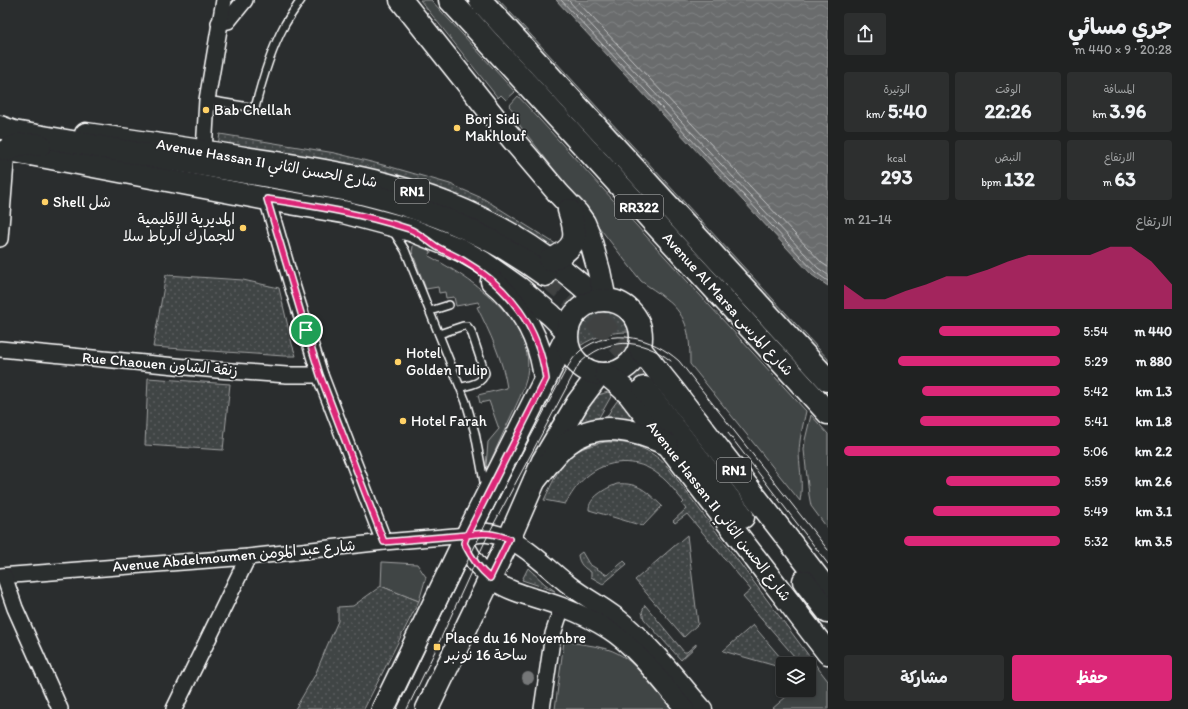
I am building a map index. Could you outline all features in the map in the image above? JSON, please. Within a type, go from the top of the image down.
[{"type":"main road","points":[[383,709],[546,379],[567,335],[573,317],[578,311],[590,303],[601,300],[599,271],[584,223],[498,122],[401,0]]},
{"type":"main road","name":"Avenue Al Marsa شارع المرسى","points":[[450,0],[828,413]]},
{"type":"main road","name":"Avenue Al Marsa شارع المرسى","points":[[480,0],[828,380]]},
{"type":"main road","name":"Avenue Hassan II شارع الحسن الثاني","points":[[0,122],[334,172],[417,192],[490,223],[530,247],[545,273],[578,282],[601,300]]},
{"type":"main road","points":[[0,127],[14,132],[381,197],[430,213],[472,230],[545,273]]},
{"type":"main road","points":[[3,149],[18,144],[30,144],[350,200],[382,207],[429,222],[490,251],[545,273]]},
{"type":"main road","name":"RN1","points":[[3,149],[343,212],[411,230],[461,250],[482,262],[519,288],[551,315],[567,335],[568,348],[573,358],[591,372],[602,374]]},
{"type":"main road","points":[[545,273],[568,250],[573,242],[575,233],[574,224],[567,203]]},
{"type":"main road","points":[[411,230],[481,272],[510,298],[522,314],[537,342],[546,379]]},
{"type":"main road","name":"RN1","points":[[601,300],[615,302],[624,306],[631,312],[637,320],[640,330],[640,349],[828,591]]},
{"type":"main road","points":[[427,709],[509,539],[548,452],[582,398],[602,374],[614,373],[630,364],[640,349]]},
{"type":"main road","name":"Avenue Hassan II شارع الحسن الثاني","points":[[602,374],[618,384],[629,394],[828,653]]},
{"type":"main road","points":[[828,612],[647,384],[828,629]]},
{"type":"main road","points":[[535,480],[567,444],[582,434],[612,429],[624,429],[647,435],[668,444]]},
{"type":"street","points":[[201,151],[207,100],[224,0]]},
{"type":"street","points":[[219,23],[228,21],[244,0]]},
{"type":"street","points":[[0,239],[3,149]]},
{"type":"street","points":[[267,199],[320,375],[384,542]]},
{"type":"street","name":"Rue Chaouen زنقة الشاون","points":[[0,349],[217,370],[286,375],[320,375]]},
{"type":"street","points":[[685,709],[636,653],[618,636],[595,622],[562,607],[510,590],[490,578],[475,563],[466,539],[482,532],[500,535],[509,539],[528,552],[570,586],[631,629],[647,644],[703,709]]},
{"type":"street","name":"Avenue Abdelmoumen شارع عبد المومن","points":[[2,576],[248,557],[384,542],[466,539]]},
{"type":"street","points":[[174,709],[248,557]]},
{"type":"street","points":[[2,576],[60,709]]},
{"type":"street","points":[[542,709],[553,634],[562,607]]},
{"type":"lane","points":[[207,100],[254,108],[262,81],[284,25],[301,0]]},
{"type":"lane","points":[[386,223],[394,231],[405,250],[461,387],[475,433],[486,499]]},
{"type":"lane","points":[[430,311],[449,305]]},
{"type":"lane","points":[[439,334],[464,326],[467,326],[471,331],[485,373],[482,380],[479,382],[461,387]]},
{"type":"shaded area","points":[[420,0],[431,0],[515,92],[506,100],[501,95],[498,98]]},
{"type":"shaded area","points":[[494,0],[499,0],[828,359],[828,365]]},
{"type":"shaded area","points":[[518,96],[806,411],[799,449],[801,483],[800,501],[690,364],[687,328],[684,320],[674,306],[663,296],[641,281],[514,118],[516,114],[509,106]]},
{"type":"shaded area","points":[[220,134],[335,153],[450,184],[484,199],[559,246],[555,248],[485,211],[218,144]]},
{"type":"shaded area","points":[[414,241],[432,250],[429,256],[464,277],[482,290],[513,321],[523,339],[528,359],[526,380],[520,397],[488,467],[486,466],[488,442],[499,429],[489,401],[480,403],[478,395],[507,388],[499,357],[477,307],[480,306],[478,302],[456,306],[454,297],[446,298],[445,292],[439,293],[438,287],[426,289],[412,252]]},
{"type":"shaded area","points":[[166,275],[243,280],[279,288],[296,356],[153,347]]},
{"type":"shaded area","points":[[600,311],[610,312],[618,316],[622,319],[629,332],[603,335],[580,346],[579,334],[582,324],[589,316]]},
{"type":"shaded area","points":[[148,378],[230,384],[223,450],[145,445]]},
{"type":"shaded area","points":[[608,392],[613,393],[597,421],[567,435],[595,398],[598,395]]},
{"type":"shaded area","points":[[620,397],[645,427],[605,420]]},
{"type":"shaded area","points":[[811,415],[828,434],[828,529],[811,506],[809,495],[804,450]]},
{"type":"shaded area","points":[[605,442],[631,444],[646,450],[667,466],[810,657],[795,657],[743,597],[751,590],[687,514],[675,523],[673,521],[686,509],[682,504],[684,502],[666,481],[651,469],[632,463],[622,462],[612,464],[594,471],[586,477],[577,486],[565,504],[544,500],[560,468],[572,455],[591,445]]},
{"type":"shaded area","points":[[617,484],[637,486],[647,492],[662,506],[643,526],[589,510],[591,501],[598,494]]},
{"type":"shaded area","points":[[687,535],[698,624],[684,637],[635,580]]},
{"type":"shaded area","points":[[582,552],[589,564],[607,575],[624,561],[627,564],[603,584],[591,577],[591,572],[581,563],[578,555]]},
{"type":"shaded area","points":[[382,562],[417,564],[426,577],[419,601],[381,586]]},
{"type":"shaded area","points":[[528,568],[545,584],[555,591],[522,580]]},
{"type":"shaded area","points":[[381,586],[419,601],[364,709],[295,709],[315,675],[338,621],[338,607],[353,606]]},
{"type":"shaded area","points":[[645,605],[684,652],[687,652],[696,644],[696,646],[681,660],[644,619],[642,612]]},
{"type":"shaded area","points":[[753,625],[780,657],[776,657],[776,666],[723,651]]},
{"type":"shaded area","points":[[564,641],[596,646],[617,653],[643,674],[672,709],[555,709]]},
{"type":"shaded area","points":[[818,668],[828,681],[828,709],[772,709],[786,697],[816,697],[816,670]]},
{"type":"water","points":[[556,0],[828,0],[828,286],[812,275]]},
{"type":"tunnel","points":[[545,275],[574,299],[626,352],[650,380]]},
{"type":"tram line","points":[[397,709],[484,528],[557,386],[574,358],[580,351],[592,343],[618,337],[631,338],[656,346],[679,361],[828,550]]},
{"type":"tram line","points":[[407,709],[489,533],[579,364],[589,355],[601,349],[624,343],[636,344],[648,348],[660,353],[671,361]]},
{"type":"tram line","points":[[728,433],[828,564]]},
{"type":"place","name":"Bab Chellah","points":[[206,110]]},
{"type":"place","name":"Borj Sidi Makhlouf","points":[[457,128]]},
{"type":"place","name":"Shell شل","points":[[45,202]]},
{"type":"place","name":"المديرية الإقليمية للجمارك الرباط سلا","points":[[243,228]]},
{"type":"place","name":"Hotel Golden Tulip","points":[[398,362]]},
{"type":"place","name":"Hotel Farah","points":[[403,421]]},
{"type":"place","name":"Place du 16 Novembre ساحة 16 نونبر","points":[[437,647]]},
{"type":"route","points":[[306,330],[267,199],[305,204],[343,212],[411,230],[481,272],[510,298],[522,314],[532,330],[537,342],[546,379],[467,535],[482,532],[500,535],[509,539],[490,578],[475,563],[470,555],[464,543],[467,535],[384,542],[320,375],[306,330]]}]
